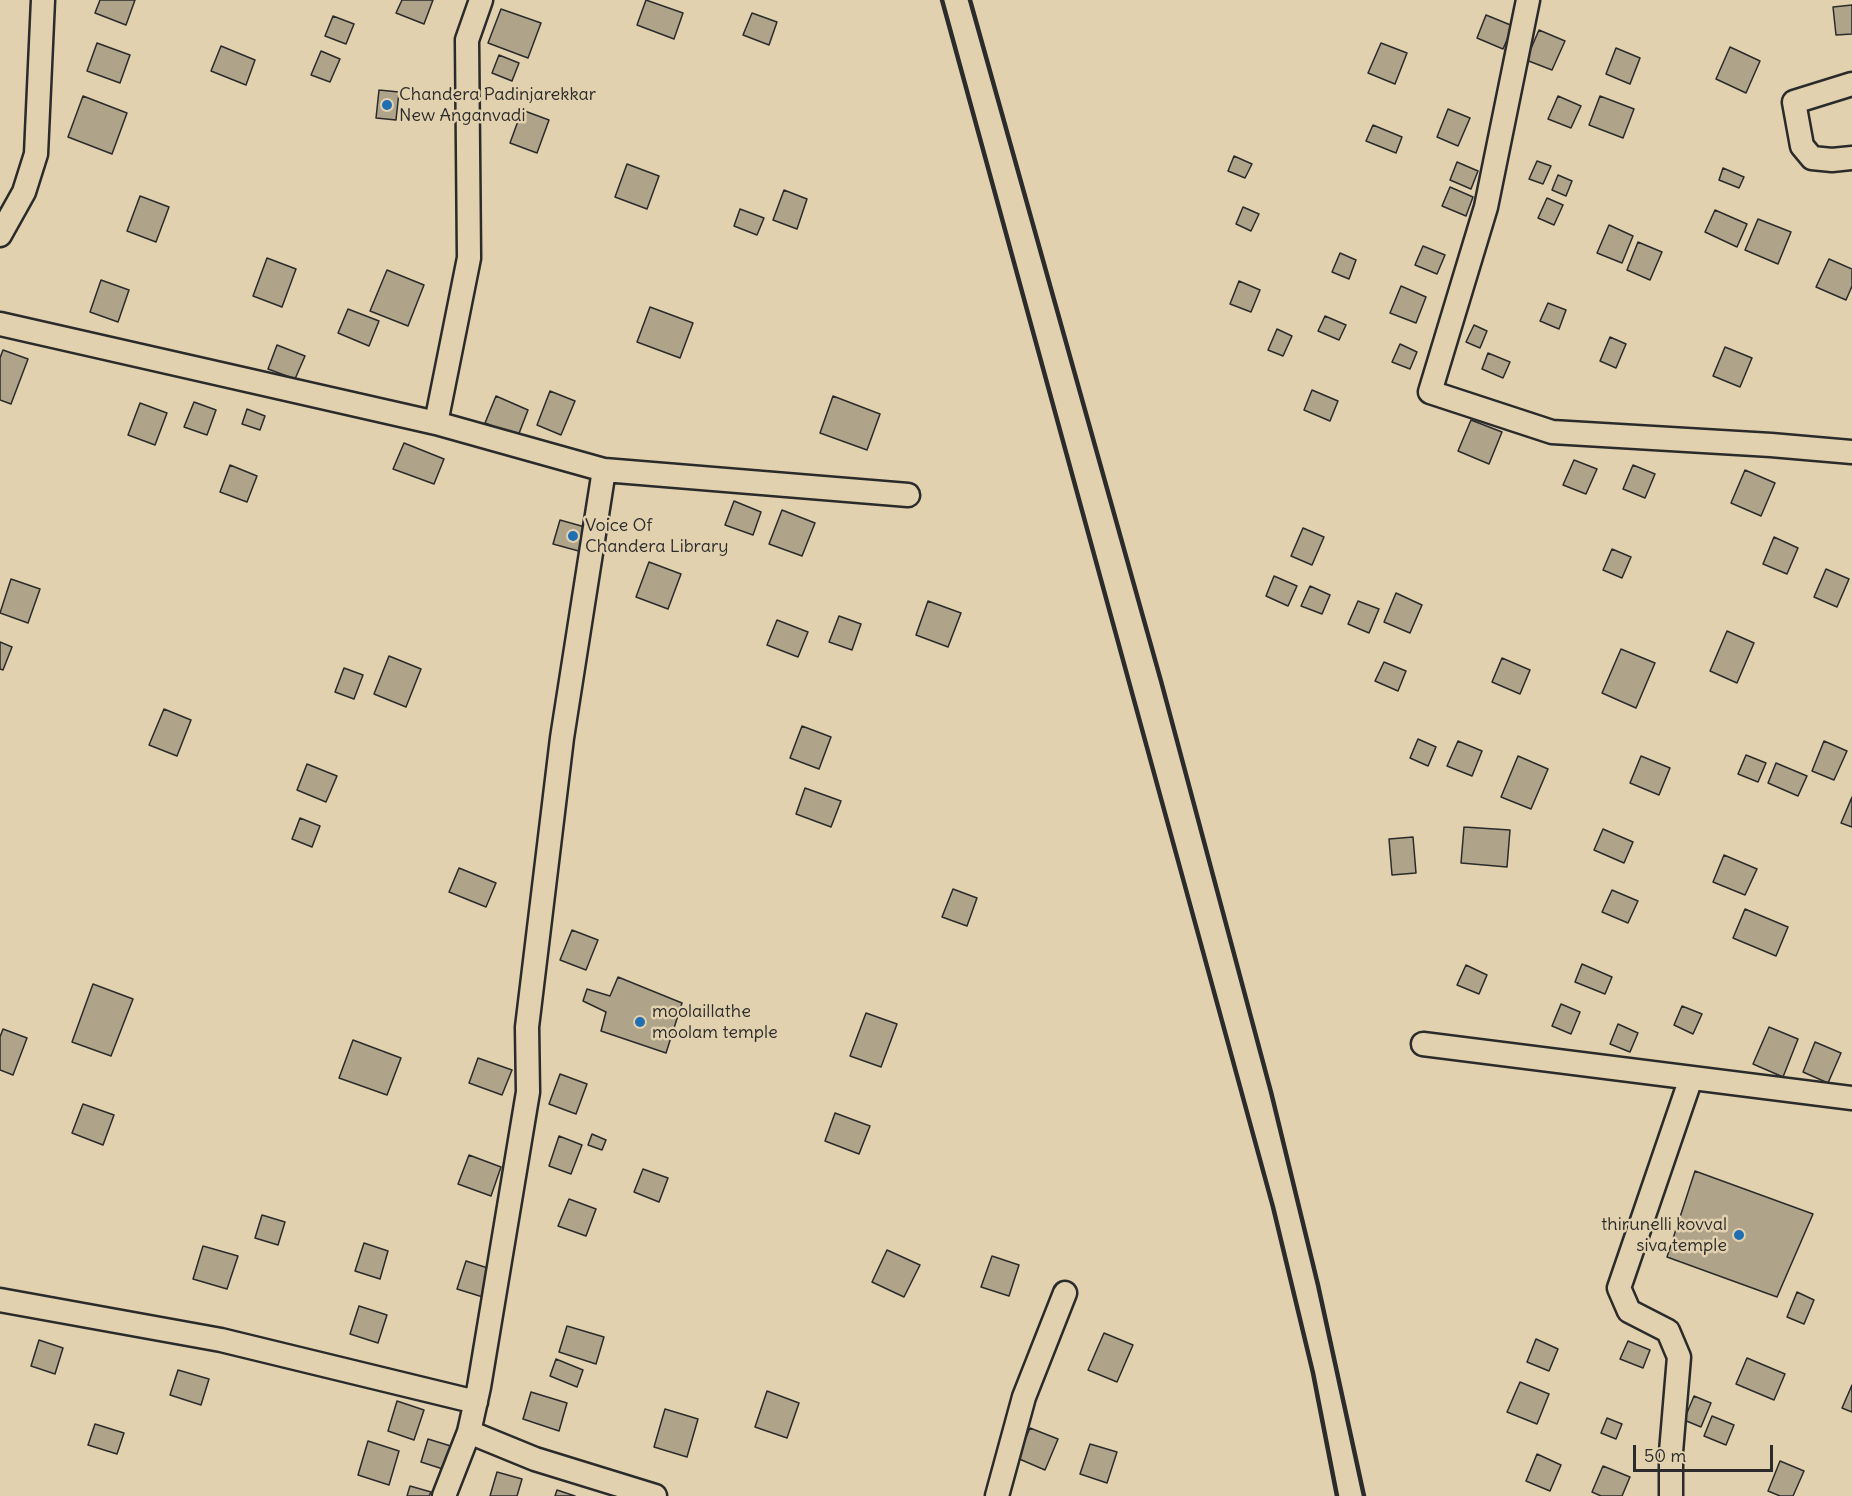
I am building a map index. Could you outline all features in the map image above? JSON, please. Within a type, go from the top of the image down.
[{"type":"street","points":[[0,235],[24,192],[36,154],[43,0]]},
{"type":"street","points":[[436,423],[469,258],[467,40],[481,0]]},
{"type":"street","points":[[1528,0],[1486,207],[1430,392],[1552,432],[1760,444],[1852,452]]},
{"type":"street","points":[[1852,84],[1794,102],[1802,146],[1812,158],[1832,160],[1852,158]]},
{"type":"street","points":[[0,324],[436,423],[604,470],[908,495]]},
{"type":"street","points":[[444,1496],[469,1432],[476,1402],[528,1092],[527,1027],[562,738],[604,470]]},
{"type":"street","points":[[1423,1044],[1852,1098]]},
{"type":"street","points":[[1671,1496],[1671,1452],[1679,1357],[1668,1331],[1629,1311],[1619,1288],[1691,1078]]},
{"type":"street","points":[[997,1496],[1024,1396],[1065,1293]]},
{"type":"street","points":[[0,1300],[221,1340],[476,1402]]},
{"type":"street","points":[[469,1432],[535,1459],[655,1496]]},
{"type":"building","points":[[100,0],[135,0],[126,25],[95,13]]},
{"type":"building","points":[[402,0],[433,0],[424,24],[396,13]]},
{"type":"building","points":[[646,0],[683,13],[674,39],[637,25]]},
{"type":"building","points":[[1852,5],[1852,34],[1836,35],[1833,7]]},
{"type":"building","points":[[501,9],[541,23],[528,58],[488,43]]},
{"type":"building","points":[[752,13],[777,22],[769,45],[743,35]]},
{"type":"building","points":[[1486,15],[1513,26],[1503,49],[1477,38]]},
{"type":"building","points":[[333,16],[354,24],[346,44],[325,36]]},
{"type":"building","points":[[1539,30],[1565,41],[1552,70],[1526,60]]},
{"type":"building","points":[[97,43],[130,55],[120,83],[87,71]]},
{"type":"building","points":[[1381,43],[1407,53],[1395,84],[1368,73]]},
{"type":"building","points":[[221,46],[255,60],[246,85],[211,71]]},
{"type":"building","points":[[1730,47],[1760,61],[1746,93],[1716,79]]},
{"type":"building","points":[[1616,48],[1640,58],[1630,84],[1606,74]]},
{"type":"building","points":[[321,51],[340,59],[330,82],[311,75]]},
{"type":"building","points":[[499,55],[519,63],[512,81],[492,73]]},
{"type":"building","name":"Chandera Padinjarekkar New Anganvadi","points":[[379,90],[399,92],[396,120],[376,118]]},
{"type":"building","points":[[83,96],[127,113],[112,154],[68,137]]},
{"type":"building","points":[[1558,96],[1581,106],[1571,128],[1548,119]]},
{"type":"building","points":[[1600,96],[1634,109],[1623,138],[1589,125]]},
{"type":"building","points":[[1448,109],[1470,118],[1458,146],[1437,137]]},
{"type":"building","points":[[522,110],[549,120],[537,153],[510,143]]},
{"type":"building","points":[[1373,125],[1402,137],[1396,153],[1366,141]]},
{"type":"building","points":[[1234,156],[1252,164],[1245,178],[1228,171]]},
{"type":"building","points":[[1537,161],[1551,166],[1543,184],[1529,179]]},
{"type":"building","points":[[1457,162],[1478,171],[1471,189],[1450,180]]},
{"type":"building","points":[[627,164],[659,176],[647,209],[615,197]]},
{"type":"building","points":[[1723,168],[1744,177],[1739,188],[1719,180]]},
{"type":"building","points":[[1558,175],[1572,181],[1566,196],[1552,190]]},
{"type":"building","points":[[1450,187],[1473,197],[1466,216],[1442,206]]},
{"type":"building","points":[[784,190],[807,199],[797,229],[773,220]]},
{"type":"building","points":[[140,196],[169,207],[156,242],[127,231]]},
{"type":"building","points":[[1547,198],[1563,205],[1554,225],[1538,218]]},
{"type":"building","points":[[1243,207],[1259,214],[1251,231],[1236,224]]},
{"type":"building","points":[[740,209],[764,218],[757,235],[734,226]]},
{"type":"building","points":[[1715,210],[1747,224],[1737,247],[1705,232]]},
{"type":"building","points":[[1758,219],[1791,232],[1778,264],[1745,250]]},
{"type":"building","points":[[1609,225],[1633,236],[1622,263],[1597,253]]},
{"type":"building","points":[[1638,242],[1662,252],[1650,280],[1627,270]]},
{"type":"building","points":[[1423,246],[1445,255],[1437,274],[1415,265]]},
{"type":"building","points":[[1340,253],[1356,260],[1349,279],[1332,272]]},
{"type":"building","points":[[267,258],[296,269],[282,307],[253,296]]},
{"type":"building","points":[[1829,259],[1852,269],[1852,286],[1846,300],[1816,287]]},
{"type":"building","points":[[387,270],[424,285],[408,326],[370,311]]},
{"type":"building","points":[[101,280],[129,290],[118,322],[90,312]]},
{"type":"building","points":[[1239,281],[1260,290],[1251,312],[1230,304]]},
{"type":"building","points":[[1401,286],[1426,297],[1416,323],[1390,313]]},
{"type":"building","points":[[1548,303],[1566,310],[1559,329],[1540,321]]},
{"type":"building","points":[[650,307],[693,323],[680,358],[637,342]]},
{"type":"building","points":[[348,309],[379,321],[369,346],[338,333]]},
{"type":"building","points":[[1325,316],[1346,325],[1339,340],[1318,331]]},
{"type":"building","points":[[1474,325],[1487,331],[1480,348],[1466,342]]},
{"type":"building","points":[[1277,329],[1292,336],[1283,356],[1268,350]]},
{"type":"building","points":[[1610,337],[1626,344],[1616,368],[1600,361]]},
{"type":"building","points":[[1400,344],[1417,352],[1410,369],[1392,362]]},
{"type":"building","points":[[277,345],[305,356],[295,379],[268,369]]},
{"type":"building","points":[[1725,347],[1752,358],[1740,387],[1713,376]]},
{"type":"building","points":[[3,350],[28,359],[11,404],[0,400],[0,358]]},
{"type":"building","points":[[1488,353],[1510,362],[1503,378],[1482,369]]},
{"type":"building","points":[[1312,390],[1338,401],[1330,421],[1304,410]]},
{"type":"building","points":[[550,391],[575,401],[561,435],[537,425]]},
{"type":"building","points":[[496,396],[528,410],[518,436],[485,423]]},
{"type":"building","points":[[833,396],[880,414],[867,450],[820,433]]},
{"type":"building","points":[[194,402],[216,410],[207,435],[184,427]]},
{"type":"building","points":[[140,403],[167,413],[155,445],[128,435]]},
{"type":"building","points":[[247,409],[265,416],[260,430],[242,424]]},
{"type":"building","points":[[1471,420],[1502,432],[1489,464],[1458,451]]},
{"type":"building","points":[[404,443],[444,459],[434,484],[393,469]]},
{"type":"building","points":[[1574,460],[1597,469],[1586,494],[1563,485]]},
{"type":"building","points":[[230,465],[257,476],[247,502],[220,492]]},
{"type":"building","points":[[1633,465],[1655,474],[1645,498],[1623,489]]},
{"type":"building","points":[[1745,470],[1775,483],[1761,516],[1731,503]]},
{"type":"building","points":[[734,501],[761,512],[753,535],[725,525]]},
{"type":"building","points":[[782,510],[815,523],[802,556],[769,544]]},
{"type":"building","name":"Voice Of Chandera Library","points":[[560,520],[592,529],[586,553],[553,544]]},
{"type":"building","points":[[1303,528],[1324,537],[1312,565],[1291,556]]},
{"type":"building","points":[[1774,537],[1798,548],[1787,574],[1763,564]]},
{"type":"building","points":[[1612,549],[1631,557],[1622,578],[1603,570]]},
{"type":"building","points":[[649,562],[681,574],[668,609],[636,597]]},
{"type":"building","points":[[1826,569],[1849,579],[1837,607],[1814,597]]},
{"type":"building","points":[[1274,576],[1297,586],[1288,606],[1266,596]]},
{"type":"building","points":[[11,579],[40,589],[28,623],[0,613]]},
{"type":"building","points":[[1310,586],[1330,595],[1322,614],[1301,606]]},
{"type":"building","points":[[1396,593],[1422,605],[1410,633],[1384,622]]},
{"type":"building","points":[[928,601],[961,613],[948,647],[916,635]]},
{"type":"building","points":[[1358,601],[1379,609],[1369,633],[1348,624]]},
{"type":"building","points":[[839,616],[861,624],[852,650],[829,642]]},
{"type":"building","points":[[777,620],[808,632],[798,657],[767,645]]},
{"type":"building","points":[[1727,631],[1754,643],[1737,683],[1710,671]]},
{"type":"building","points":[[0,642],[12,647],[3,670],[0,669]]},
{"type":"building","points":[[1621,649],[1655,663],[1636,708],[1602,693]]},
{"type":"building","points":[[389,656],[421,669],[406,707],[374,694]]},
{"type":"building","points":[[1502,658],[1530,670],[1520,694],[1492,682]]},
{"type":"building","points":[[1384,662],[1406,671],[1398,691],[1375,681]]},
{"type":"building","points":[[344,668],[363,675],[354,699],[335,692]]},
{"type":"building","points":[[164,709],[191,720],[177,756],[149,745]]},
{"type":"building","points":[[802,726],[831,737],[819,769],[790,758]]},
{"type":"building","points":[[1418,739],[1436,747],[1428,766],[1410,758]]},
{"type":"building","points":[[1458,741],[1482,751],[1472,776],[1447,766]]},
{"type":"building","points":[[1824,741],[1847,751],[1834,780],[1812,771]]},
{"type":"building","points":[[1746,755],[1766,763],[1758,782],[1738,774]]},
{"type":"building","points":[[1518,756],[1548,769],[1531,809],[1501,797]]},
{"type":"building","points":[[1641,756],[1670,768],[1659,795],[1630,783]]},
{"type":"building","points":[[1776,763],[1807,776],[1798,796],[1768,783]]},
{"type":"building","points":[[307,764],[337,776],[326,802],[297,790]]},
{"type":"building","points":[[805,788],[841,801],[831,827],[796,814]]},
{"type":"building","points":[[1852,797],[1852,827],[1841,823]]},
{"type":"building","points":[[300,818],[320,826],[312,847],[292,839]]},
{"type":"building","points":[[1464,827],[1510,830],[1507,867],[1461,863]]},
{"type":"building","points":[[1603,829],[1633,842],[1624,863],[1594,850]]},
{"type":"building","points":[[1413,837],[1416,873],[1392,875],[1389,839]]},
{"type":"building","points":[[1724,855],[1757,869],[1745,895],[1713,882]]},
{"type":"building","points":[[459,868],[496,883],[486,907],[449,892]]},
{"type":"building","points":[[953,889],[977,898],[967,926],[942,917]]},
{"type":"building","points":[[1612,890],[1638,901],[1628,923],[1602,912]]},
{"type":"building","points":[[1745,909],[1788,927],[1776,956],[1733,938]]},
{"type":"building","points":[[572,930],[598,940],[586,970],[560,960]]},
{"type":"building","points":[[1582,964],[1612,977],[1605,994],[1575,982]]},
{"type":"building","points":[[1466,965],[1487,975],[1479,994],[1457,985]]},
{"type":"building","name":"moolaillathe moolam temple","points":[[618,977],[682,1003],[666,1053],[601,1031],[606,1012],[583,1001],[587,989],[610,996]]},
{"type":"building","points":[[93,984],[133,999],[111,1056],[72,1042]]},
{"type":"building","points":[[1561,1004],[1580,1012],[1571,1034],[1552,1026]]},
{"type":"building","points":[[1682,1006],[1702,1014],[1693,1034],[1674,1025]]},
{"type":"building","points":[[866,1013],[897,1024],[881,1067],[850,1056]]},
{"type":"building","points":[[1618,1024],[1638,1033],[1630,1052],[1610,1044]]},
{"type":"building","points":[[1769,1027],[1798,1039],[1783,1077],[1753,1064]]},
{"type":"building","points":[[3,1029],[27,1038],[13,1075],[0,1070],[0,1037]]},
{"type":"building","points":[[353,1040],[401,1058],[387,1095],[339,1078]]},
{"type":"building","points":[[1815,1042],[1841,1053],[1828,1083],[1803,1072]]},
{"type":"building","points":[[478,1058],[512,1070],[502,1095],[469,1083]]},
{"type":"building","points":[[560,1074],[587,1084],[576,1114],[549,1104]]},
{"type":"building","points":[[83,1104],[114,1115],[103,1145],[72,1133]]},
{"type":"building","points":[[835,1113],[870,1126],[859,1154],[825,1141]]},
{"type":"building","points":[[592,1134],[606,1140],[602,1150],[588,1145]]},
{"type":"building","points":[[559,1136],[582,1145],[571,1174],[549,1166]]},
{"type":"building","points":[[469,1155],[501,1167],[491,1196],[458,1184]]},
{"type":"building","points":[[643,1169],[668,1178],[659,1202],[634,1192]]},
{"type":"building","name":"thirunelli kovval siva temple","points":[[1695,1171],[1813,1214],[1777,1297],[1667,1257]]},
{"type":"building","points":[[569,1199],[596,1209],[586,1236],[558,1226]]},
{"type":"building","points":[[262,1215],[285,1222],[278,1245],[255,1238]]},
{"type":"building","points":[[364,1243],[388,1251],[380,1279],[355,1271]]},
{"type":"building","points":[[203,1246],[238,1256],[227,1289],[193,1279]]},
{"type":"building","points":[[887,1250],[920,1265],[904,1297],[872,1282]]},
{"type":"building","points":[[992,1256],[1019,1265],[1009,1296],[981,1287]]},
{"type":"building","points":[[466,1261],[494,1270],[486,1298],[457,1289]]},
{"type":"building","points":[[1797,1292],[1814,1300],[1804,1324],[1787,1317]]},
{"type":"building","points":[[359,1306],[387,1315],[378,1343],[350,1334]]},
{"type":"building","points":[[567,1326],[604,1337],[596,1364],[559,1352]]},
{"type":"building","points":[[1104,1333],[1133,1345],[1117,1382],[1088,1370]]},
{"type":"building","points":[[1536,1339],[1558,1349],[1549,1371],[1527,1362]]},
{"type":"building","points":[[39,1340],[63,1348],[55,1374],[31,1366]]},
{"type":"building","points":[[1628,1341],[1650,1350],[1643,1368],[1620,1359]]},
{"type":"building","points":[[1747,1358],[1785,1374],[1774,1400],[1736,1384]]},
{"type":"building","points":[[556,1359],[583,1370],[577,1387],[550,1376]]},
{"type":"building","points":[[178,1370],[209,1379],[201,1405],[170,1395]]},
{"type":"building","points":[[1520,1382],[1549,1394],[1537,1424],[1507,1412]]},
{"type":"building","points":[[1852,1385],[1852,1412],[1842,1408]]},
{"type":"building","points":[[767,1391],[799,1403],[787,1438],[755,1427]]},
{"type":"building","points":[[531,1392],[567,1403],[559,1431],[523,1419]]},
{"type":"building","points":[[1694,1396],[1711,1403],[1701,1427],[1684,1420]]},
{"type":"building","points":[[397,1401],[424,1410],[414,1440],[388,1431]]},
{"type":"building","points":[[665,1409],[698,1419],[687,1457],[654,1447]]},
{"type":"building","points":[[1712,1416],[1734,1425],[1726,1445],[1704,1436]]},
{"type":"building","points":[[1607,1418],[1622,1424],[1616,1439],[1601,1433]]},
{"type":"building","points":[[95,1424],[124,1433],[117,1454],[88,1445]]},
{"type":"building","points":[[1030,1428],[1058,1439],[1045,1470],[1017,1458]]},
{"type":"building","points":[[428,1439],[454,1447],[446,1470],[421,1462]]},
{"type":"building","points":[[368,1441],[399,1451],[389,1485],[358,1475]]},
{"type":"building","points":[[1090,1444],[1117,1452],[1107,1483],[1080,1474]]},
{"type":"building","points":[[1537,1454],[1561,1465],[1550,1491],[1526,1481]]},
{"type":"building","points":[[1780,1461],[1804,1471],[1793,1496],[1780,1496],[1768,1491]]},
{"type":"building","points":[[1603,1466],[1630,1477],[1622,1496],[1601,1496],[1592,1492]]},
{"type":"building","points":[[497,1472],[522,1479],[517,1496],[490,1496]]},
{"type":"building","points":[[410,1486],[431,1492],[429,1496],[407,1496]]},
{"type":"building","points":[[557,1490],[575,1496],[555,1496]]},
{"type":"railway","points":[[942,0],[1273,1207],[1313,1373],[1337,1496]]},
{"type":"railway","points":[[970,0],[1161,681],[1271,1092],[1318,1285],[1364,1496]]},
{"type":"place","name":"Chandera Padinjarekkar New Anganvadi","points":[[387,105]]},
{"type":"place","name":"Voice Of Chandera Library","points":[[573,536]]},
{"type":"place","name":"moolaillathe moolam temple","points":[[640,1022]]},
{"type":"place","name":"thirunelli kovval siva temple","points":[[1739,1235]]}]
